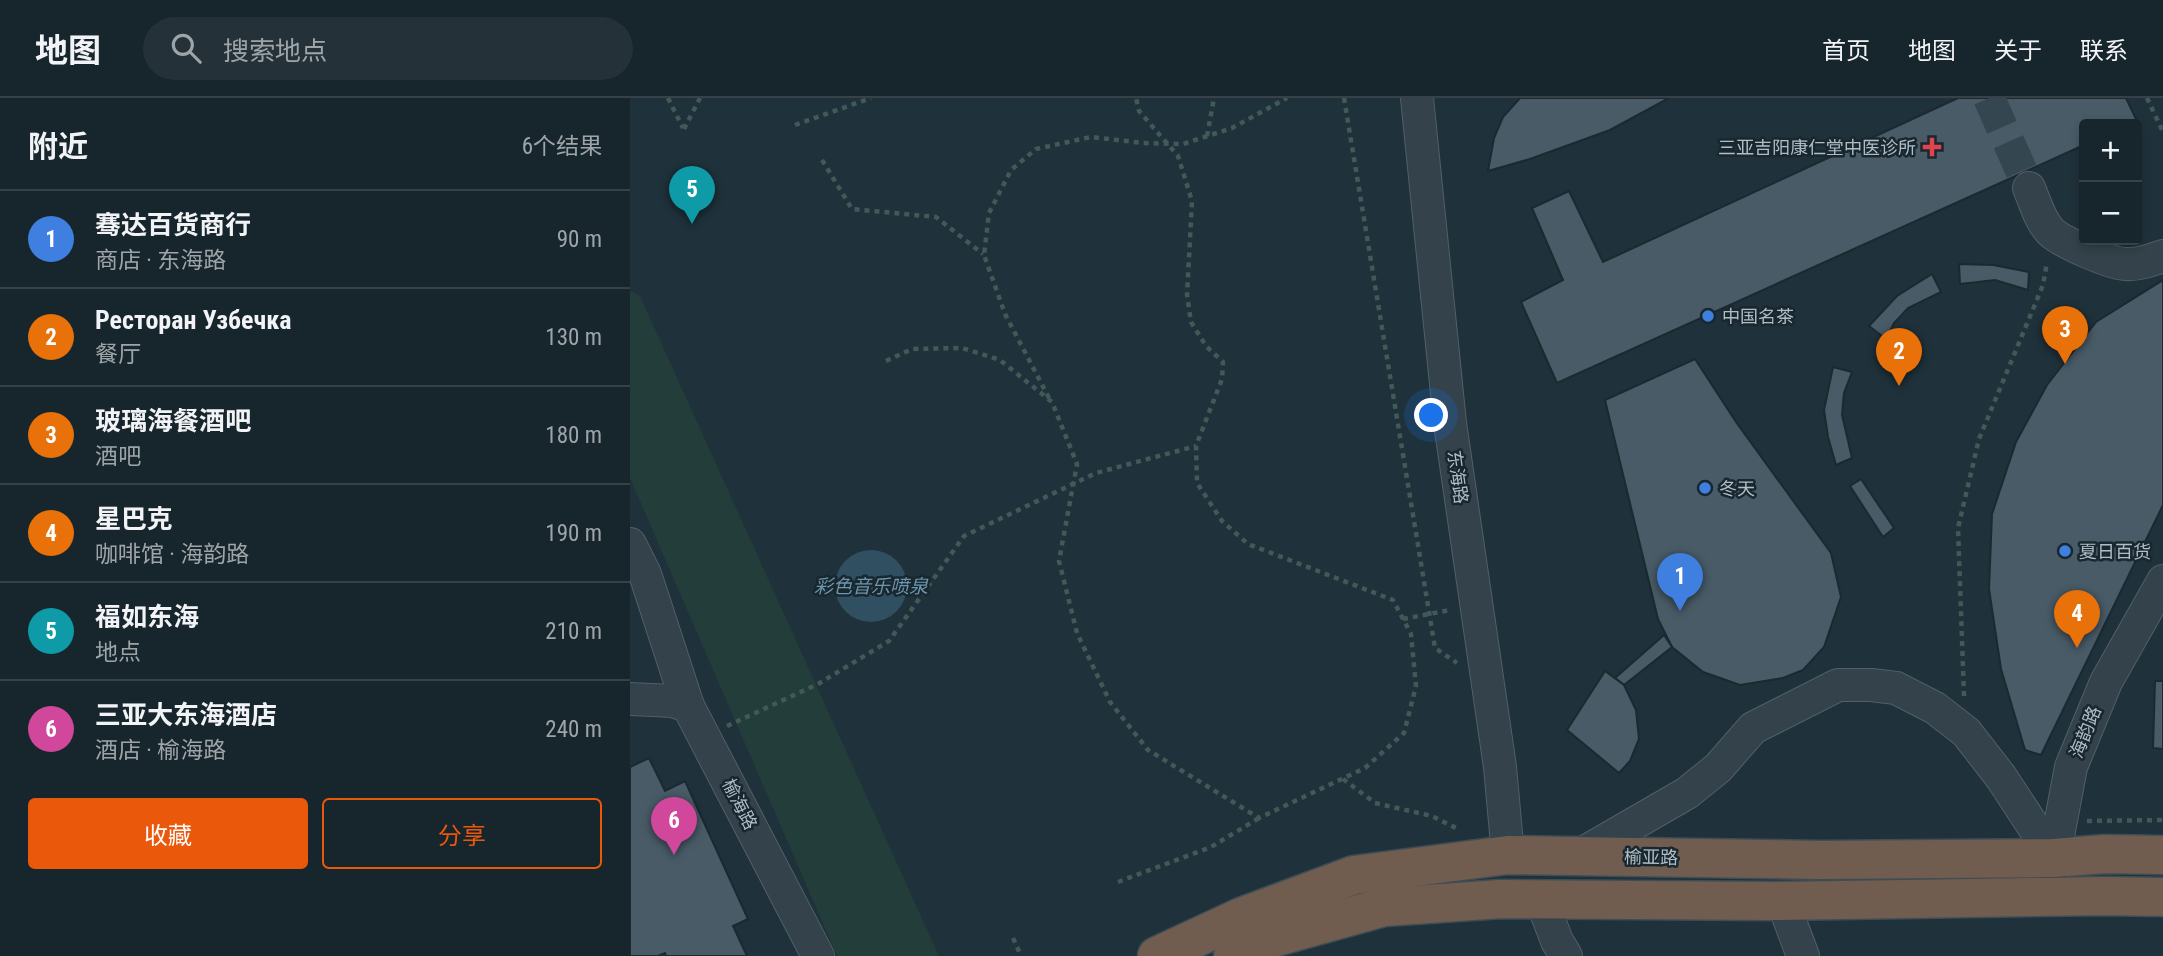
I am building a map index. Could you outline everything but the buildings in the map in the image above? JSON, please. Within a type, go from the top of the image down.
[{"type":"highway","name":"榆亚路","points":[[1157,956],[1241,918],[1354,875],[1507,855],[1821,860],[2163,855]]},
{"type":"highway","points":[[1233,956],[1269,939],[1384,907],[1501,899],[2163,897]]},
{"type":"street","name":"东海路","points":[[1418,98],[1450,423],[1500,766],[1507,855]]},
{"type":"street","points":[[2029,188],[2051,232],[2116,263],[2127,265],[2163,256]]},
{"type":"street","name":"榆海路","points":[[630,544],[645,574],[688,706],[818,956]]},
{"type":"street","name":"海韵路","points":[[2046,897],[2071,767],[2106,682],[2163,581]]},
{"type":"street","points":[[1578,856],[1687,793],[1718,768],[1753,728],[1838,685],[1871,685],[1896,688],[1935,708],[1966,732],[2001,777],[2054,858]]},
{"type":"street","points":[[630,699],[673,701],[688,706]]},
{"type":"street","points":[[1541,899],[1557,942],[1566,956]]},
{"type":"street","points":[[1782,900],[1803,956]]},
{"type":"path","points":[[668,98],[684,129],[701,98]]},
{"type":"path","points":[[795,125],[872,98]]},
{"type":"path","points":[[1118,882],[1211,847],[1259,818],[1366,768],[1404,733],[1416,686],[1411,634],[1393,600],[1248,544],[1222,521],[1197,483],[1196,446],[1222,379],[1223,362],[1206,346],[1191,322],[1187,295],[1192,201],[1178,156],[1139,111],[1136,98]]},
{"type":"path","points":[[1207,136],[1214,98]]},
{"type":"path","points":[[1259,818],[1148,750],[1110,702],[1077,633],[1059,561],[1077,464],[1052,402],[1005,314],[984,255],[989,213],[1011,170],[1036,149],[1091,137],[1184,144],[1232,128],[1287,98]]},
{"type":"path","points":[[1344,98],[1435,648],[1488,685]]},
{"type":"path","points":[[2147,98],[2163,132]]},
{"type":"path","points":[[822,160],[852,209],[936,217],[984,255]]},
{"type":"path","points":[[1966,732],[1958,528],[1979,439],[2043,285],[2051,232]]},
{"type":"path","points":[[886,360],[912,349],[962,348],[1000,360],[1052,402]]},
{"type":"path","points":[[705,736],[818,684],[889,641],[964,536],[1096,473],[1196,446]]},
{"type":"path","points":[[1403,619],[1476,605]]},
{"type":"path","points":[[1343,779],[1375,803],[1432,816],[1464,833]]},
{"type":"path","points":[[1013,938],[1021,956]]},
{"type":"green space","points":[[630,291],[640,296],[939,956],[837,956],[630,478]]},
{"type":"water","name":"彩色音乐喷泉","points":[[878,550],[897,560],[905,572],[905,600],[897,612],[885,620],[864,622],[845,612],[837,600],[835,579],[845,560],[857,552]]},
{"type":"tunnel","points":[[1989,98],[2029,188]]},
{"type":"place","name":"三亚吉阳康仁堂中医诊所","points":[[1932,147]]},
{"type":"place","name":"福如东海","points":[[692,224]]},
{"type":"place","name":"中国名茶","points":[[1708,316]]},
{"type":"place","name":"玻璃海餐酒吧","points":[[2065,364]]},
{"type":"place","name":"Ресторан Узбечка","points":[[1899,386]]},
{"type":"place","name":"冬天","points":[[1705,488]]},
{"type":"place","name":"夏日百货","points":[[2065,551]]},
{"type":"place","name":"骞达百货商行","points":[[1680,611]]},
{"type":"place","name":"星巴克","points":[[2077,648]]},
{"type":"place","name":"三亚大东海酒店","points":[[674,855]]}]
